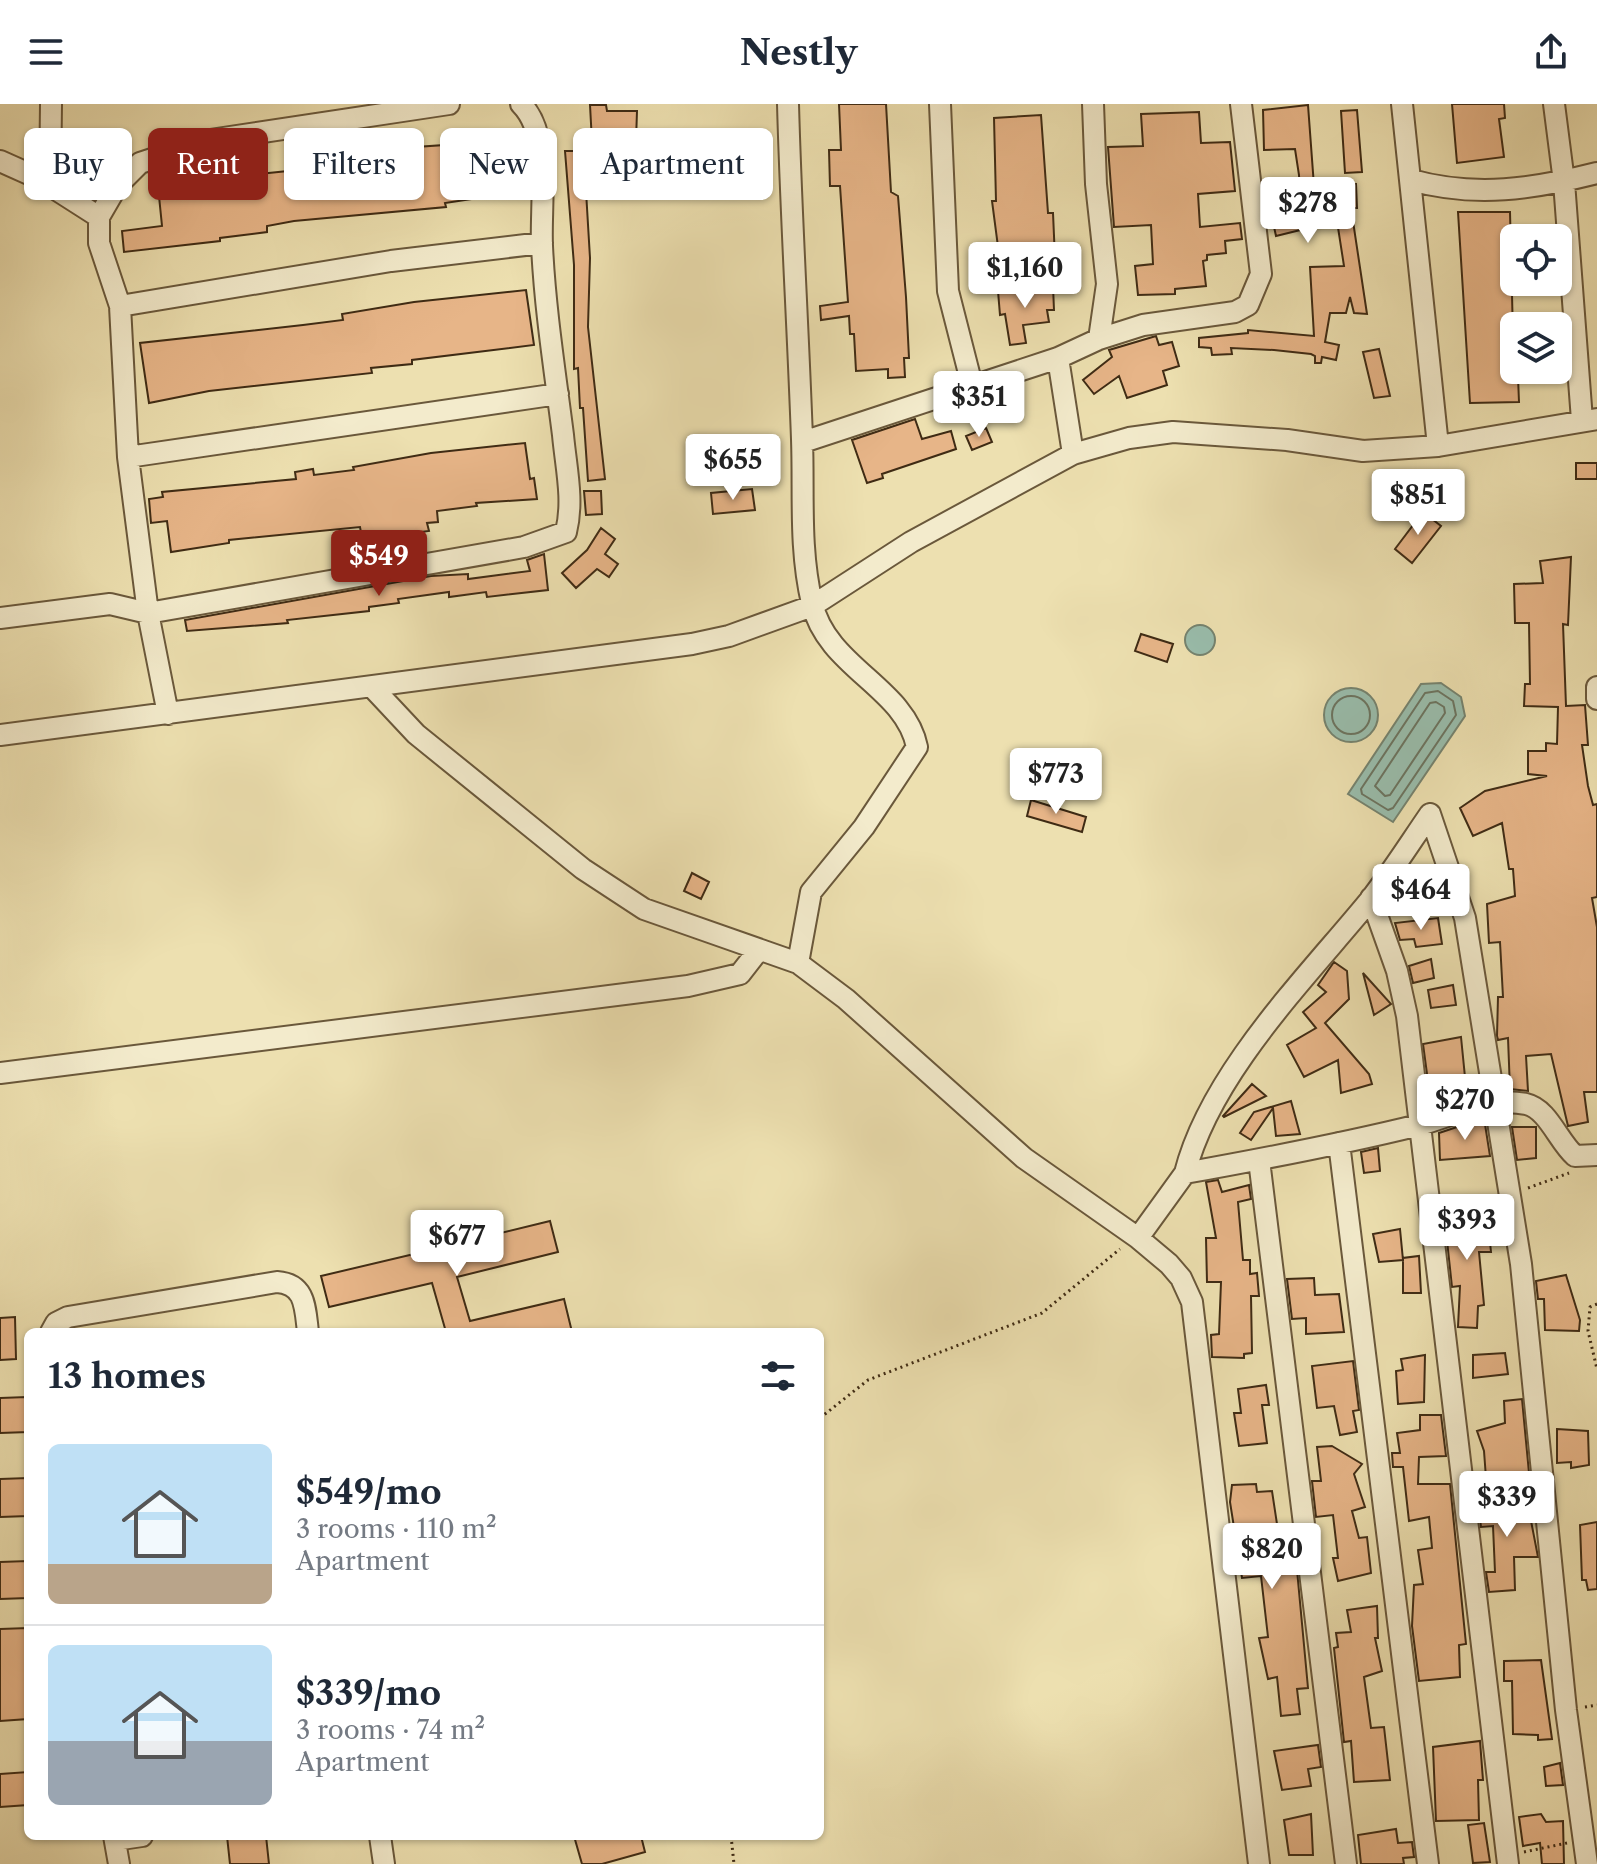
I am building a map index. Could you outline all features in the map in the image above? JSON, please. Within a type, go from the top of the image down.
[{"type":"street","points":[[51,104],[51,128]]},
{"type":"street","points":[[168,714],[148,613],[128,457],[120,306],[99,243],[99,217],[117,186],[140,163],[182,149],[281,127],[449,104]]},
{"type":"street","points":[[0,618],[110,604],[148,613],[524,547],[566,532],[571,497],[542,243],[544,191],[534,119],[521,104]]},
{"type":"street","points":[[788,104],[803,442],[801,524],[812,606],[839,656],[889,698],[913,729],[917,747],[864,827],[811,892],[798,963]]},
{"type":"street","points":[[940,104],[948,291],[972,385]]},
{"type":"street","points":[[1093,104],[1096,184],[1107,284],[1099,339]]},
{"type":"street","points":[[803,442],[1058,358],[1099,339],[1143,325],[1235,312],[1248,305],[1261,274],[1241,104]]},
{"type":"street","points":[[1402,104],[1438,446]]},
{"type":"street","points":[[0,735],[372,687],[471,670],[692,644],[729,636],[812,606],[911,542],[1073,454],[1129,438],[1173,432],[1287,440],[1363,451],[1438,446],[1589,420],[1554,104]]},
{"type":"street","points":[[0,161],[24,173]]},
{"type":"street","points":[[1411,180],[1447,190],[1492,192],[1564,182],[1597,173]]},
{"type":"street","points":[[72,200],[99,217]]},
{"type":"street","points":[[120,306],[391,261],[542,243]]},
{"type":"street","points":[[1058,358],[1073,454]]},
{"type":"street","points":[[128,457],[558,394]]},
{"type":"street","points":[[372,687],[416,734],[583,869],[644,909],[798,963],[846,999],[1024,1158],[1138,1238],[1181,1278],[1192,1302],[1259,1864]]},
{"type":"street","points":[[1597,687],[1597,699]]},
{"type":"street","points":[[1138,1238],[1185,1173],[1203,1118],[1282,1003],[1371,898],[1430,814],[1465,918],[1511,1193],[1587,1864]]},
{"type":"street","points":[[1371,898],[1407,1016],[1508,1860]]},
{"type":"street","points":[[0,1073],[280,1041],[688,986],[740,974],[758,951]]},
{"type":"street","points":[[1185,1173],[1421,1124],[1482,1104],[1525,1104],[1540,1110],[1562,1145],[1575,1156],[1592,1156]]},
{"type":"street","points":[[1339,1143],[1428,1864]]},
{"type":"street","points":[[1259,1160],[1346,1864]]},
{"type":"street","points":[[53,1328],[68,1317],[277,1282],[289,1283],[303,1297],[307,1328]]},
{"type":"street","points":[[114,1840],[119,1864]]},
{"type":"street","points":[[381,1840],[384,1864]]},
{"type":"path","points":[[1511,1193],[1566,1175],[1592,1156]]},
{"type":"path","points":[[824,1415],[868,1380],[1042,1313],[1102,1261],[1138,1238]]},
{"type":"path","points":[[1597,1304],[1590,1307],[1588,1331],[1597,1369]]},
{"type":"path","points":[[731,1840],[734,1864]]},
{"type":"path","points":[[1508,1860],[1583,1840]]},
{"type":"water","points":[[1200,625],[1211,629],[1215,640],[1211,651],[1200,655],[1189,651],[1185,640],[1189,629]]},
{"type":"water","points":[[1441,683],[1461,697],[1465,716],[1393,822],[1348,794],[1421,684]]},
{"type":"water","points":[[1351,688],[1362,690],[1370,696],[1376,704],[1376,726],[1370,734],[1362,740],[1351,742],[1340,740],[1332,734],[1326,726],[1324,715],[1326,704],[1332,696],[1340,690]]},
{"type":"building","points":[[839,104],[886,104],[891,192],[898,196],[906,297],[909,358],[904,358],[905,377],[888,378],[888,369],[856,371],[854,334],[850,334],[849,316],[821,320],[820,306],[848,302],[840,186],[830,186],[829,150],[841,150]]},
{"type":"building","points":[[1452,104],[1504,104],[1505,118],[1499,119],[1504,157],[1457,163]]},
{"type":"building","points":[[590,105],[606,105],[607,111],[637,111],[636,128],[591,128]]},
{"type":"building","points":[[1308,105],[1314,186],[1356,184],[1357,208],[1351,208],[1367,314],[1354,313],[1350,297],[1346,313],[1330,313],[1325,342],[1339,345],[1336,360],[1322,357],[1321,363],[1315,363],[1315,356],[1311,354],[1231,348],[1232,354],[1212,355],[1211,348],[1199,347],[1199,338],[1248,333],[1248,330],[1314,336],[1310,267],[1344,266],[1337,221],[1276,236],[1271,213],[1301,206],[1299,175],[1295,149],[1264,150],[1263,110]]},
{"type":"building","points":[[1357,110],[1362,172],[1345,173],[1341,111]]},
{"type":"building","points":[[1199,112],[1201,143],[1230,142],[1235,191],[1198,194],[1200,227],[1240,223],[1242,239],[1225,241],[1226,253],[1207,255],[1207,260],[1203,261],[1206,286],[1175,289],[1175,294],[1138,295],[1135,266],[1153,264],[1151,225],[1114,227],[1108,147],[1143,146],[1141,114]]},
{"type":"building","points":[[1041,115],[1048,213],[1053,213],[1055,259],[1000,262],[992,201],[996,201],[994,118]]},
{"type":"building","points":[[440,145],[440,200],[465,200],[445,203],[446,207],[294,221],[267,226],[267,232],[220,238],[220,241],[124,252],[122,231],[162,226],[159,200],[268,200],[268,173],[284,171],[284,200],[424,200],[424,146]]},
{"type":"building","points":[[565,151],[573,151],[573,200],[587,200],[590,258],[588,327],[605,479],[588,481],[578,368],[574,369],[574,265]]},
{"type":"building","points":[[1458,212],[1510,212],[1510,224],[1500,224],[1500,296],[1512,296],[1512,312],[1500,312],[1500,384],[1518,384],[1519,402],[1470,403]]},
{"type":"building","points":[[1053,286],[1054,310],[1047,310],[1049,322],[1023,325],[1026,343],[1010,345],[1005,314],[1000,315],[998,291]]},
{"type":"building","points":[[526,290],[534,345],[412,360],[412,364],[371,368],[372,373],[209,391],[149,403],[140,343],[343,320],[342,314],[414,302]]},
{"type":"building","points":[[1156,336],[1159,345],[1172,342],[1179,366],[1163,371],[1167,385],[1127,398],[1119,376],[1094,394],[1083,380],[1112,357],[1109,350]]},
{"type":"building","points":[[1379,349],[1390,396],[1374,398],[1363,352]]},
{"type":"building","points":[[915,419],[922,439],[951,431],[956,449],[882,474],[883,478],[867,483],[852,440]]},
{"type":"building","points":[[986,428],[992,442],[972,450],[966,436]]},
{"type":"building","points":[[525,443],[530,479],[534,478],[537,499],[476,503],[477,506],[437,511],[438,522],[427,523],[429,531],[404,534],[407,548],[365,554],[360,527],[229,540],[229,543],[171,552],[167,521],[151,523],[149,499],[163,497],[162,492],[296,479],[295,472],[313,469],[314,475],[354,470],[353,467],[431,453]]},
{"type":"building","points":[[1576,463],[1597,463],[1597,479],[1576,479]]},
{"type":"building","points":[[752,489],[755,510],[713,514],[711,493]]},
{"type":"building","points":[[584,491],[601,491],[602,514],[586,515]]},
{"type":"building","points":[[1423,512],[1441,526],[1412,563],[1395,549]]},
{"type":"building","points":[[601,528],[615,539],[605,554],[618,564],[609,577],[597,569],[576,588],[562,573],[587,550]]},
{"type":"building","points":[[544,554],[548,590],[487,597],[486,592],[449,597],[449,592],[398,599],[399,603],[369,607],[369,611],[287,620],[288,623],[187,631],[185,620],[431,576],[468,574],[468,579],[530,571],[527,560]]},
{"type":"building","points":[[1571,557],[1568,625],[1563,624],[1566,706],[1585,705],[1588,745],[1582,745],[1588,786],[1593,805],[1597,804],[1597,897],[1592,898],[1597,927],[1597,1092],[1584,1092],[1588,1122],[1568,1126],[1551,1054],[1526,1056],[1528,1091],[1510,1089],[1508,1038],[1498,1040],[1497,1036],[1498,997],[1503,997],[1500,942],[1489,943],[1487,904],[1515,896],[1513,869],[1509,869],[1502,823],[1473,836],[1460,808],[1485,791],[1547,776],[1528,774],[1528,751],[1546,751],[1546,743],[1557,744],[1558,707],[1524,706],[1525,684],[1530,684],[1529,623],[1515,623],[1514,584],[1543,583],[1540,561]]},
{"type":"building","points":[[1141,634],[1173,644],[1167,662],[1135,651]]},
{"type":"building","points":[[1031,800],[1086,817],[1082,832],[1027,816]]},
{"type":"building","points":[[692,873],[709,882],[701,899],[684,891]]},
{"type":"building","points":[[1438,918],[1442,944],[1416,947],[1414,939],[1400,940],[1395,923]]},
{"type":"building","points":[[1431,959],[1434,978],[1413,983],[1409,966]]},
{"type":"building","points":[[1334,962],[1347,971],[1349,999],[1325,1023],[1369,1074],[1372,1084],[1341,1093],[1338,1060],[1304,1077],[1287,1045],[1316,1028],[1303,1012],[1326,992],[1318,985]]},
{"type":"building","points":[[1363,973],[1391,1004],[1374,1015]]},
{"type":"building","points":[[1453,985],[1456,1005],[1431,1008],[1428,990]]},
{"type":"building","points":[[1461,1037],[1465,1077],[1469,1076],[1472,1095],[1437,1106],[1437,1102],[1431,1104],[1423,1044]]},
{"type":"building","points":[[1252,1084],[1266,1096],[1224,1117],[1223,1116]]},
{"type":"building","points":[[1291,1101],[1300,1134],[1276,1136],[1273,1108],[1251,1140],[1240,1133],[1254,1112]]},
{"type":"building","points":[[1484,1118],[1490,1156],[1440,1160],[1439,1133]]},
{"type":"building","points":[[1512,1127],[1536,1127],[1536,1158],[1517,1160]]},
{"type":"building","points":[[1378,1148],[1380,1171],[1364,1173],[1361,1152]]},
{"type":"building","points":[[1218,1180],[1222,1192],[1249,1185],[1251,1199],[1238,1202],[1243,1260],[1250,1260],[1250,1274],[1257,1273],[1259,1296],[1251,1296],[1252,1353],[1244,1354],[1244,1358],[1212,1357],[1211,1335],[1219,1334],[1221,1282],[1207,1282],[1206,1238],[1216,1238],[1206,1182]]},
{"type":"building","points":[[1449,1204],[1464,1205],[1464,1217],[1474,1216],[1473,1224],[1488,1223],[1491,1252],[1479,1252],[1484,1305],[1478,1306],[1477,1328],[1458,1327],[1460,1286],[1452,1287],[1446,1231]]},
{"type":"building","points":[[448,1217],[455,1244],[550,1221],[558,1252],[457,1277],[470,1321],[564,1299],[571,1328],[445,1328],[432,1283],[329,1307],[321,1276],[431,1250],[424,1224]]},
{"type":"building","points":[[1400,1229],[1403,1260],[1379,1262],[1373,1234]]},
{"type":"building","points":[[1419,1256],[1421,1293],[1403,1293],[1403,1258]]},
{"type":"building","points":[[1566,1275],[1580,1320],[1579,1331],[1545,1330],[1544,1299],[1538,1299],[1536,1281]]},
{"type":"building","points":[[1314,1278],[1315,1295],[1339,1294],[1344,1332],[1306,1334],[1306,1318],[1292,1319],[1287,1279]]},
{"type":"building","points":[[15,1317],[16,1359],[0,1360],[0,1318]]},
{"type":"building","points":[[1505,1353],[1508,1374],[1473,1378],[1473,1355]]},
{"type":"building","points":[[1425,1355],[1424,1402],[1398,1404],[1396,1371],[1403,1370],[1401,1359]]},
{"type":"building","points":[[1353,1361],[1359,1410],[1353,1411],[1357,1432],[1340,1435],[1334,1406],[1317,1408],[1312,1366]]},
{"type":"building","points":[[1266,1385],[1269,1405],[1262,1405],[1267,1443],[1239,1446],[1234,1413],[1241,1413],[1238,1389]]},
{"type":"building","points":[[24,1397],[24,1432],[0,1433],[0,1398]]},
{"type":"building","points":[[1522,1399],[1529,1473],[1486,1478],[1484,1451],[1477,1431],[1505,1423],[1504,1401]]},
{"type":"building","points":[[1420,1415],[1441,1415],[1446,1456],[1419,1457],[1418,1484],[1450,1484],[1466,1644],[1459,1645],[1460,1677],[1419,1681],[1412,1626],[1414,1585],[1423,1584],[1418,1550],[1432,1548],[1429,1517],[1409,1521],[1403,1467],[1393,1467],[1392,1453],[1400,1453],[1397,1433],[1420,1430]]},
{"type":"building","points":[[1557,1429],[1588,1431],[1589,1465],[1571,1468],[1571,1462],[1557,1463]]},
{"type":"building","points":[[1332,1446],[1362,1464],[1354,1474],[1365,1507],[1352,1511],[1359,1538],[1367,1537],[1371,1573],[1338,1581],[1333,1558],[1338,1558],[1333,1515],[1316,1517],[1312,1481],[1321,1481],[1317,1447]]},
{"type":"building","points":[[24,1478],[24,1516],[0,1517],[0,1479]]},
{"type":"building","points":[[1256,1484],[1257,1492],[1272,1491],[1282,1557],[1293,1555],[1297,1570],[1308,1688],[1297,1689],[1300,1714],[1281,1716],[1277,1677],[1268,1679],[1259,1638],[1268,1637],[1261,1576],[1242,1578],[1230,1502],[1232,1485]]},
{"type":"building","points":[[1477,1495],[1493,1495],[1494,1507],[1527,1500],[1538,1557],[1514,1557],[1515,1590],[1489,1592],[1486,1572],[1495,1572],[1493,1526],[1481,1527]]},
{"type":"building","points":[[1597,1522],[1597,1589],[1588,1590],[1586,1580],[1582,1580],[1580,1525]]},
{"type":"building","points":[[24,1561],[24,1598],[0,1599],[0,1562]]},
{"type":"building","points":[[1377,1606],[1378,1638],[1375,1638],[1382,1671],[1364,1677],[1371,1728],[1384,1727],[1390,1780],[1354,1782],[1351,1741],[1344,1742],[1334,1648],[1338,1647],[1336,1633],[1351,1632],[1347,1610]]},
{"type":"building","points":[[24,1628],[24,1719],[0,1721],[0,1629]]},
{"type":"building","points":[[1541,1660],[1552,1739],[1538,1740],[1538,1735],[1513,1734],[1512,1681],[1504,1681],[1504,1661]]},
{"type":"building","points":[[1480,1741],[1483,1780],[1478,1780],[1479,1820],[1436,1821],[1433,1747]]},
{"type":"building","points":[[1318,1745],[1321,1767],[1308,1769],[1311,1786],[1282,1790],[1274,1751]]},
{"type":"building","points":[[1560,1763],[1563,1785],[1546,1786],[1544,1767]]},
{"type":"building","points":[[24,1772],[24,1805],[0,1807],[0,1774]]},
{"type":"building","points":[[1311,1814],[1313,1855],[1289,1855],[1284,1820]]},
{"type":"building","points":[[1541,1814],[1546,1822],[1563,1821],[1564,1864],[1542,1864],[1540,1843],[1523,1846],[1519,1817]]},
{"type":"building","points":[[1484,1823],[1490,1862],[1473,1863],[1468,1825]]},
{"type":"building","points":[[1396,1829],[1398,1843],[1412,1842],[1414,1857],[1403,1858],[1404,1864],[1361,1864],[1358,1835]]},
{"type":"building","points":[[227,1840],[266,1840],[269,1864],[230,1864]]},
{"type":"building","points":[[575,1840],[642,1840],[645,1852],[602,1864],[582,1864]]}]
